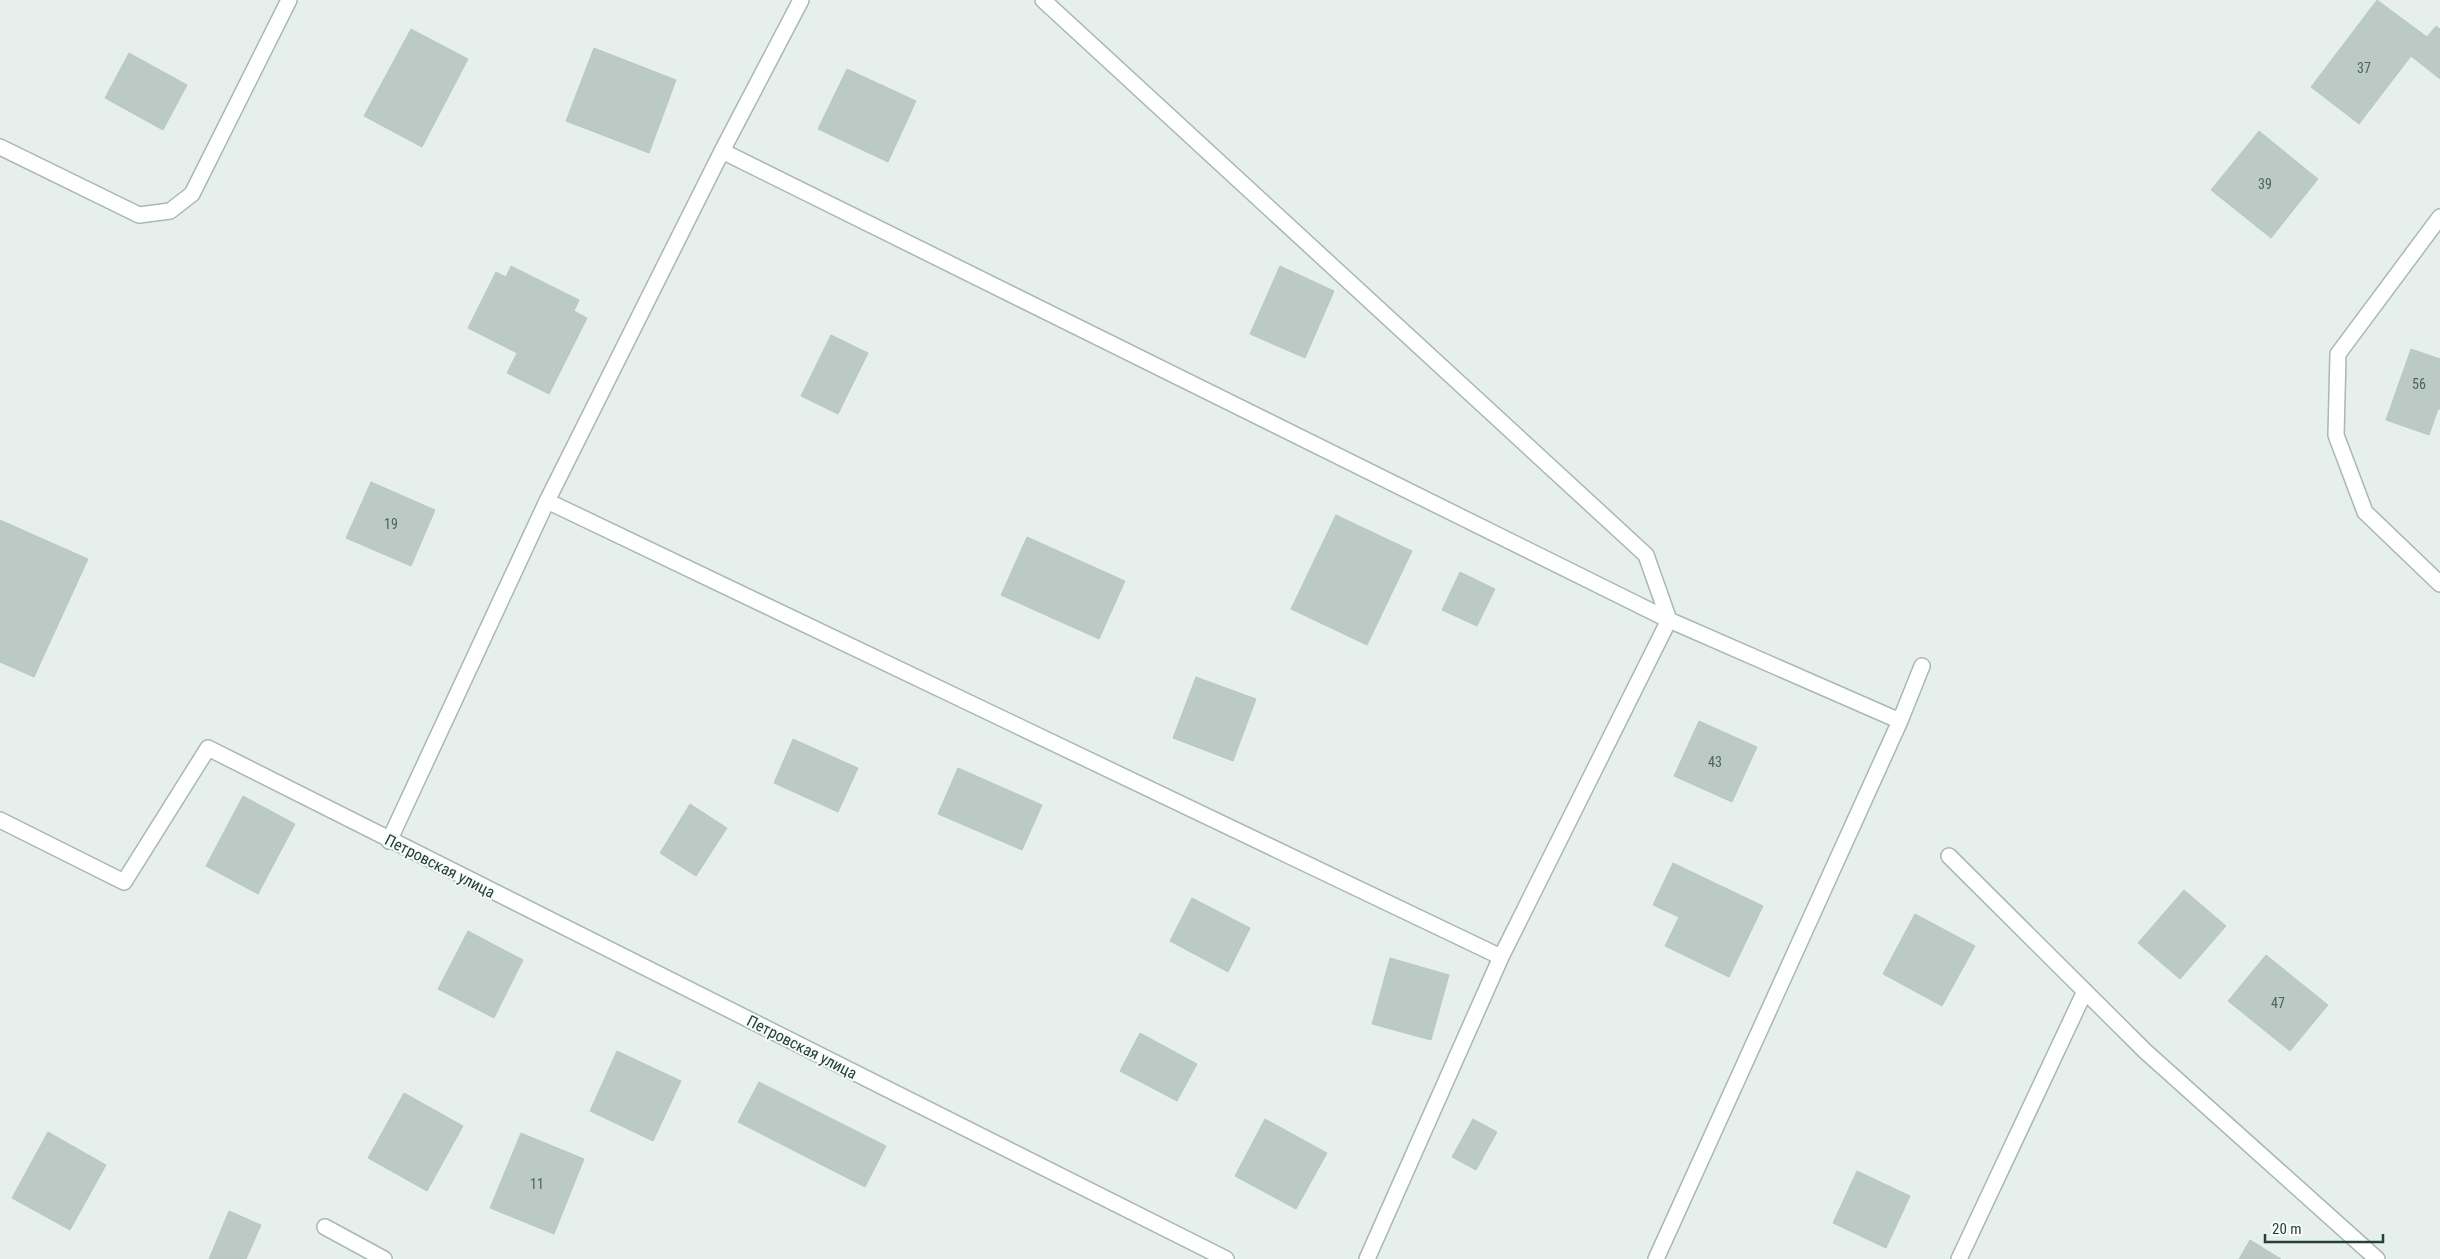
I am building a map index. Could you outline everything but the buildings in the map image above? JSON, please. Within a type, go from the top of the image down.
[{"type":"street","points":[[0,147],[139,215],[170,211],[192,194],[289,0]]},
{"type":"street","points":[[384,838],[547,501],[722,151],[801,0]]},
{"type":"street","points":[[1043,0],[1646,555],[1669,620],[1501,957],[1367,1259]]},
{"type":"street","points":[[722,151],[1669,620],[1900,721]]},
{"type":"street","points":[[2440,217],[2338,354],[2336,435],[2365,512],[2440,584]]},
{"type":"street","points":[[547,501],[1501,957]]},
{"type":"street","points":[[1656,1259],[1900,721],[1922,666]]},
{"type":"street","name":"Петровская улица","points":[[0,820],[124,882],[208,748],[1226,1259]]},
{"type":"street","points":[[1949,856],[2145,1051],[2377,1259]]},
{"type":"street","points":[[1959,1259],[2085,991]]},
{"type":"street","points":[[325,1227],[384,1259]]}]
